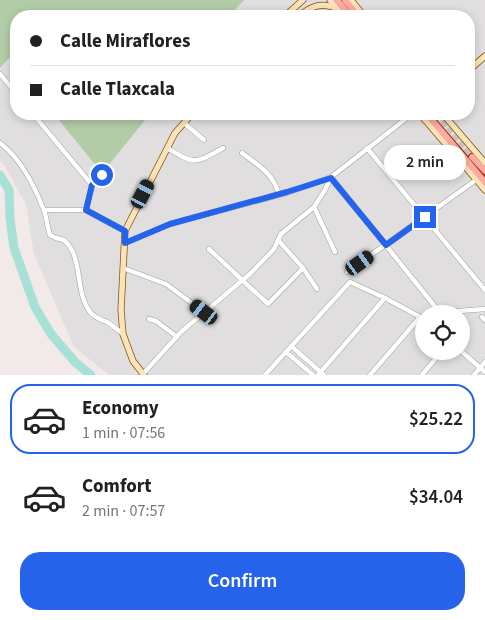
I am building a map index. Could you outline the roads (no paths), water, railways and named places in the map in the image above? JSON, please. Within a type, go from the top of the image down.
[{"type":"main road","points":[[337,0],[345,10]]},
{"type":"main road","points":[[345,0],[353,10]]},
{"type":"main road","points":[[431,120],[485,182]]},
{"type":"main road","points":[[472,157],[485,171]]},
{"type":"street","points":[[292,10],[303,0]]},
{"type":"street","points":[[330,0],[336,8]]},
{"type":"street","points":[[351,0],[359,10]]},
{"type":"street","points":[[308,10],[318,4],[327,4],[336,8]]},
{"type":"street","points":[[475,65],[485,56]]},
{"type":"street","points":[[0,74],[10,86]]},
{"type":"street","points":[[38,120],[92,185]]},
{"type":"street","points":[[187,120],[175,133],[125,231],[121,310],[123,334],[133,361],[143,375],[176,336],[243,281],[274,249],[281,234],[314,207],[326,190],[331,178]]},
{"type":"street","points":[[125,243],[170,224],[279,195],[331,178],[404,120]]},
{"type":"street","points":[[431,120],[485,190]]},
{"type":"street","points":[[447,120],[485,163]]},
{"type":"street","points":[[184,123],[204,140]]},
{"type":"street","points":[[0,143],[18,160],[44,210],[50,235],[64,240],[74,253],[80,290],[87,308],[97,319],[105,321],[123,334]]},
{"type":"street","points":[[167,148],[193,161],[200,161],[223,148]]},
{"type":"street","points":[[367,148],[485,290]]},
{"type":"street","points":[[242,153],[268,174],[277,187],[279,195]]},
{"type":"street","points":[[86,210],[92,185],[102,175]]},
{"type":"street","points":[[331,178],[440,312],[485,309]]},
{"type":"street","points":[[347,272],[476,180]]},
{"type":"street","points":[[314,207],[335,252]]},
{"type":"street","points":[[44,210],[86,210],[125,231]]},
{"type":"street","points":[[278,240],[303,268],[317,289]]},
{"type":"street","points":[[209,249],[269,304],[303,268]]},
{"type":"street","points":[[123,268],[166,284],[204,312]]},
{"type":"street","points":[[265,375],[350,282],[415,314]]},
{"type":"street","points":[[291,346],[321,374],[385,298]]},
{"type":"street","points":[[149,319],[156,321],[176,336]]},
{"type":"street","points":[[370,375],[415,326]]},
{"type":"street","points":[[286,352],[313,375]]},
{"type":"street","points":[[470,359],[485,372]]},
{"type":"street","points":[[422,375],[434,360]]},
{"type":"street","points":[[474,375],[485,362]]},
{"type":"waterway","points":[[0,175],[9,190],[14,248],[35,307],[51,334],[75,362],[91,375]]},
{"type":"tunnel","points":[[442,120],[472,157]]}]
